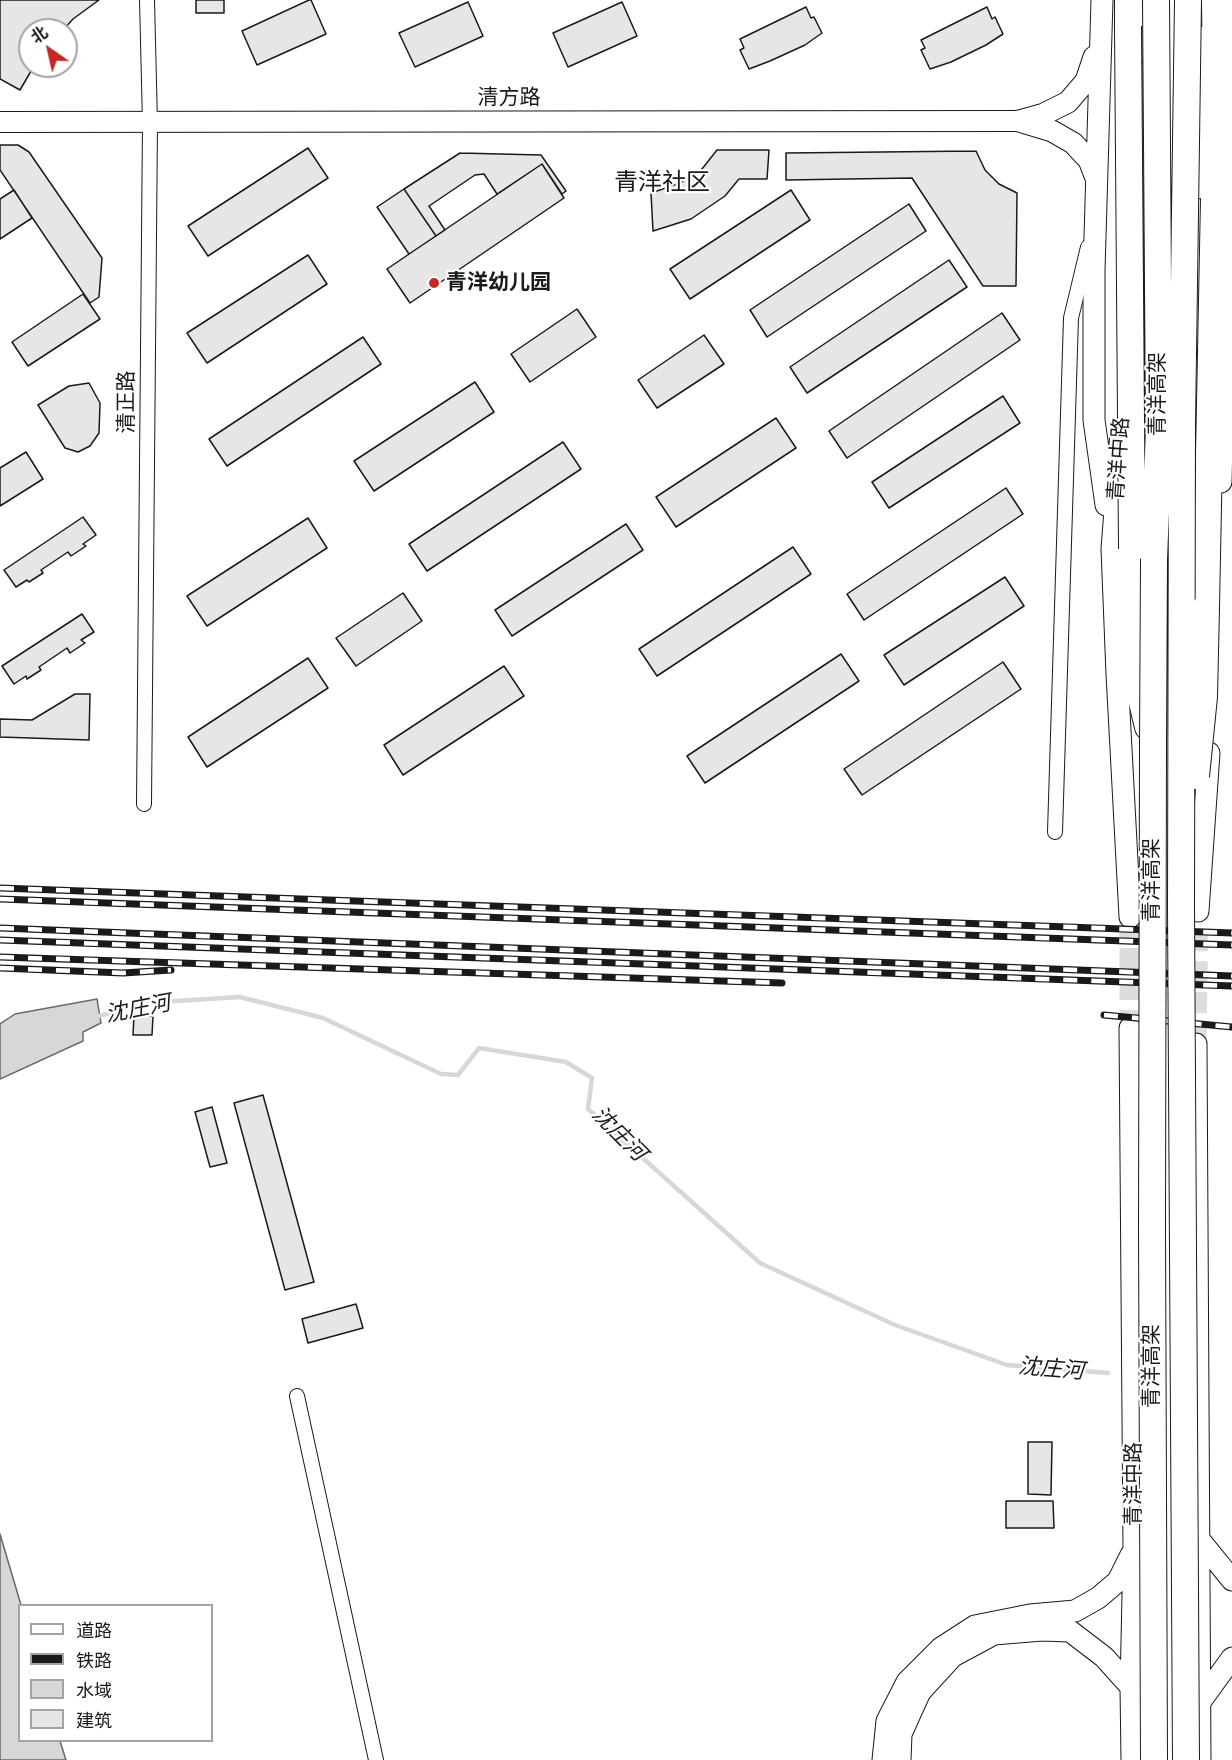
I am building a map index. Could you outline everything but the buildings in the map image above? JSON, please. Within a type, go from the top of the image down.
[{"type":"highway","points":[[1128,0],[1134,669],[1153,745]]},
{"type":"highway","name":"青洋高架","points":[[1154,1760],[1153,745],[1154,560],[1159,428],[1155,0]]},
{"type":"highway","name":"青洋高架","points":[[1186,1760],[1190,909],[1182,425],[1188,0]]},
{"type":"highway","points":[[1190,909],[1204,697],[1216,96],[1215,0]]},
{"type":"main road","points":[[1102,0],[1094,271],[1094,420],[1112,549]]},
{"type":"main road","name":"青洋中路","points":[[1130,917],[1112,549],[1139,185],[1141,0]]},
{"type":"main road","points":[[1190,909],[1200,0]]},
{"type":"main road","points":[[1190,909],[1217,641],[1230,197],[1231,0]]},
{"type":"main road","points":[[1019,121],[1044,114],[1068,102],[1086,81],[1101,37]]},
{"type":"main road","points":[[1019,121],[1052,131],[1072,143],[1089,160],[1096,181]]},
{"type":"main road","name":"青洋中路","points":[[1130,1028],[1134,1550],[1132,1760]]},
{"type":"main road","points":[[1196,1044],[1200,1760]]},
{"type":"main road","points":[[1198,1538],[1232,1580]]},
{"type":"main road","points":[[883,1760],[887,1721],[892,1711],[908,1682],[941,1648],[975,1626],[1029,1615],[1075,1611],[1098,1598],[1118,1581],[1134,1550]]},
{"type":"main road","points":[[900,1760],[901,1734],[920,1692],[953,1656],[994,1634],[1042,1630],[1070,1631],[1104,1657],[1131,1688]]},
{"type":"main road","points":[[1200,1702],[1232,1658]]},
{"type":"street","name":"清正路","points":[[144,804],[150,123],[147,0]]},
{"type":"street","name":"清方路","points":[[0,122],[1019,121]]},
{"type":"street","points":[[1055,832],[1071,318],[1096,213]]},
{"type":"street","points":[[297,1396],[376,1760]]},
{"type":"water","points":[[97,999],[101,1023],[83,1032],[83,1041],[0,1079],[0,1024],[15,1014]]},
{"type":"water","points":[[0,1534],[21,1604],[18,1604],[18,1742],[60,1742],[66,1760],[0,1760]]},
{"type":"waterway","name":"沈庄河","points":[[96,1017],[144,1003],[240,997],[323,1018],[441,1074],[458,1075],[479,1048],[566,1062],[592,1078],[588,1109],[760,1263],[895,1325],[1007,1365],[1108,1373]]},
{"type":"tunnel","points":[[1196,1044],[1198,911]]},
{"type":"tunnel","points":[[1130,917],[1130,1028]]},
{"type":"railway","points":[[0,888],[1232,933]]},
{"type":"railway","points":[[0,899],[1232,945]]},
{"type":"railway","points":[[0,928],[1232,976]]},
{"type":"railway","points":[[0,940],[1232,986]]},
{"type":"railway","points":[[0,957],[782,983]]},
{"type":"railway","points":[[0,968],[123,973],[171,970]]},
{"type":"railway","points":[[1104,1015],[1232,1027]]},
{"type":"place","name":"青洋幼儿园","points":[[434,283]]},
{"type":"district","name":"青洋社区","points":[[662,183]]}]
